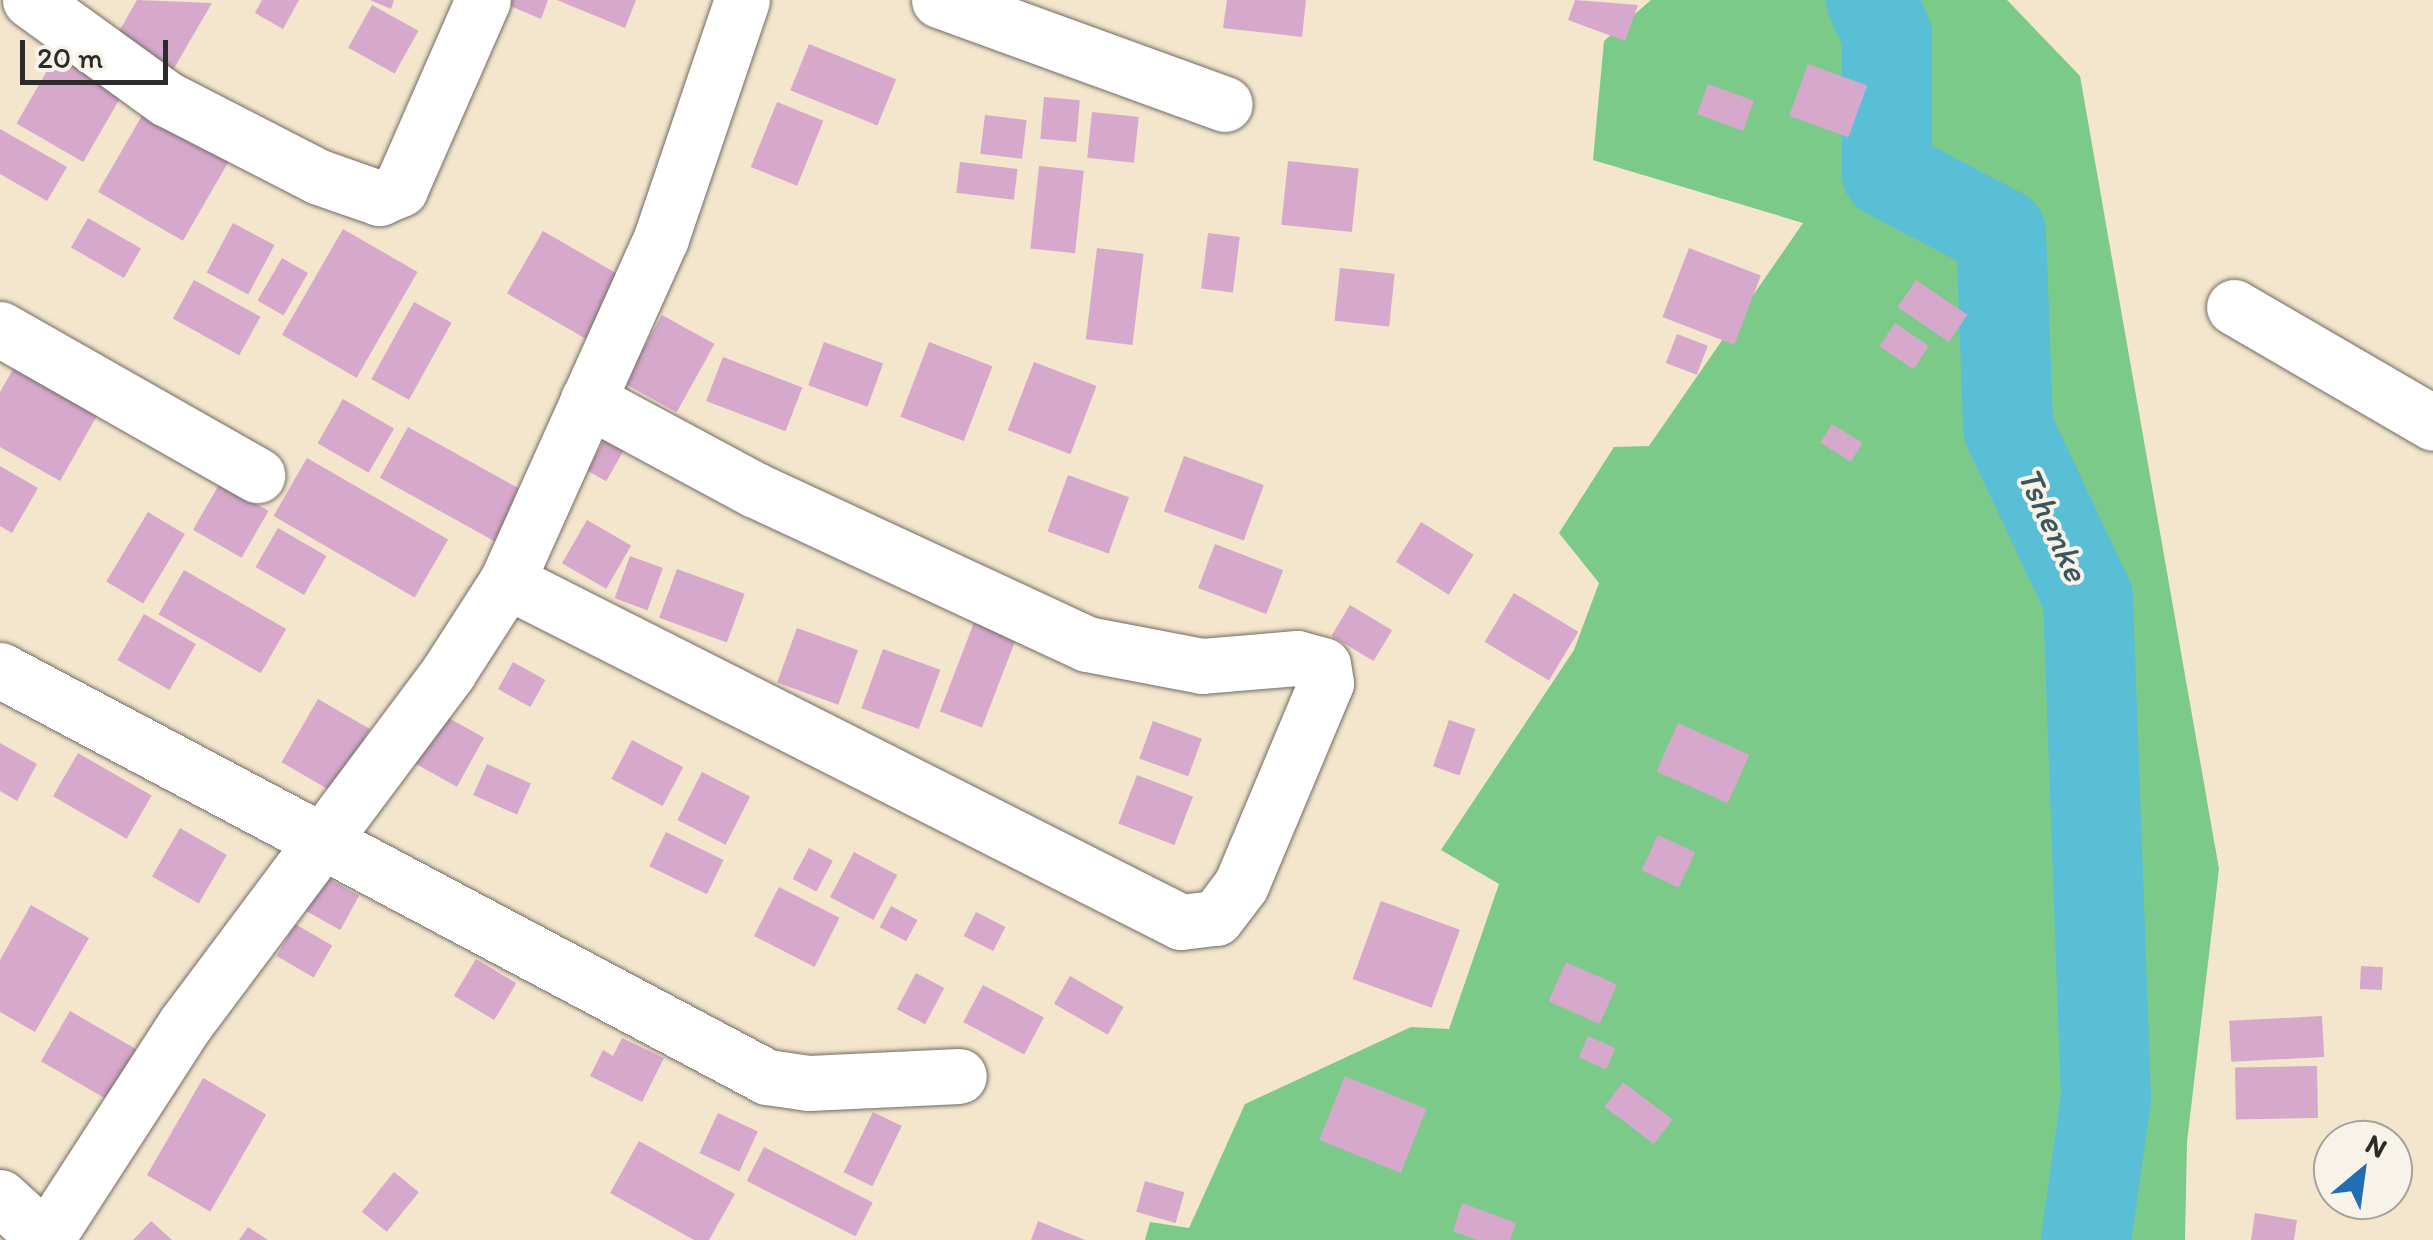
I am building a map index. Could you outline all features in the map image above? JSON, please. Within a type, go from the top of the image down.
[{"type":"street","points":[[30,0],[167,99],[319,177],[379,198],[400,188],[482,0]]},
{"type":"street","points":[[0,1197],[46,1240],[186,1023],[324,839],[507,581],[661,238],[742,0]]},
{"type":"street","points":[[940,0],[1225,104]]},
{"type":"street","points":[[2234,307],[2433,423]]},
{"type":"street","points":[[0,329],[257,474]]},
{"type":"street","points":[[507,581],[1181,922],[1216,918],[1241,885],[1326,683],[1323,665],[1297,658],[1202,666],[1087,644],[755,490],[588,400]]},
{"type":"street","points":[[0,670],[192,776],[324,839],[767,1077],[808,1083],[959,1076]]},
{"type":"green space","points":[[1651,0],[2007,0],[2080,76],[2219,869],[2187,1142],[2185,1240],[1145,1240],[1150,1222],[1189,1228],[1245,1104],[1411,1027],[1449,1029],[1499,884],[1441,850],[1574,650],[1599,583],[1559,533],[1614,447],[1649,446],[1803,223],[1593,160],[1604,41]]},
{"type":"building","points":[[137,0],[212,3],[170,75],[113,42]]},
{"type":"building","points":[[262,0],[299,0],[283,29],[255,13]]},
{"type":"building","points":[[370,0],[394,0],[391,9]]},
{"type":"building","points":[[496,0],[548,0],[541,19]]},
{"type":"building","points":[[557,0],[636,0],[625,28]]},
{"type":"building","points":[[1227,0],[1306,0],[1302,37],[1223,28]]},
{"type":"building","points":[[1575,0],[1638,5],[1625,41],[1568,20]]},
{"type":"building","points":[[372,5],[418,31],[395,74],[348,48]]},
{"type":"building","points":[[809,44],[896,79],[877,126],[790,90]]},
{"type":"building","points":[[59,50],[126,88],[83,162],[17,124]]},
{"type":"building","points":[[1808,64],[1867,86],[1848,137],[1789,116]]},
{"type":"building","points":[[1708,84],[1754,101],[1743,131],[1697,114]]},
{"type":"building","points":[[1044,97],[1080,100],[1076,142],[1040,139]]},
{"type":"building","points":[[777,102],[823,121],[797,186],[751,167]]},
{"type":"building","points":[[147,107],[232,156],[183,241],[98,192]]},
{"type":"building","points":[[1092,112],[1139,117],[1134,163],[1087,158]]},
{"type":"building","points":[[985,115],[1027,120],[1022,159],[980,154]]},
{"type":"building","points":[[0,129],[67,167],[47,201],[0,174]]},
{"type":"building","points":[[1288,161],[1359,168],[1352,232],[1281,225]]},
{"type":"building","points":[[960,162],[1018,169],[1014,200],[956,193]]},
{"type":"building","points":[[1039,166],[1084,171],[1075,253],[1030,249]]},
{"type":"building","points":[[88,218],[141,248],[124,278],[71,247]]},
{"type":"building","points":[[233,223],[274,245],[248,295],[207,272]]},
{"type":"building","points":[[343,229],[417,272],[356,378],[282,335]]},
{"type":"building","points":[[543,231],[629,280],[593,343],[507,293]]},
{"type":"building","points":[[1208,233],[1240,237],[1233,292],[1201,289]]},
{"type":"building","points":[[1097,248],[1144,254],[1132,345],[1086,339]]},
{"type":"building","points":[[1689,248],[1761,276],[1734,345],[1662,317]]},
{"type":"building","points":[[282,258],[308,273],[283,315],[258,300]]},
{"type":"building","points":[[1340,268],[1395,274],[1389,326],[1334,321]]},
{"type":"building","points":[[194,280],[260,317],[239,355],[173,318]]},
{"type":"building","points":[[1916,280],[1967,315],[1949,342],[1898,307]]},
{"type":"building","points":[[414,302],[452,323],[409,400],[371,379]]},
{"type":"building","points":[[662,315],[714,344],[677,412],[624,383]]},
{"type":"building","points":[[1895,323],[1929,346],[1913,369],[1879,346]]},
{"type":"building","points":[[1677,334],[1708,346],[1697,375],[1666,363]]},
{"type":"building","points":[[824,342],[883,364],[867,407],[808,385]]},
{"type":"building","points":[[929,342],[992,366],[964,441],[900,417]]},
{"type":"building","points":[[723,357],[802,387],[786,431],[706,401]]},
{"type":"building","points":[[1034,362],[1097,386],[1070,454],[1008,430]]},
{"type":"building","points":[[15,366],[98,414],[60,481],[0,447],[0,392]]},
{"type":"building","points":[[343,399],[394,428],[369,473],[318,443]]},
{"type":"building","points":[[1832,424],[1863,443],[1851,462],[1820,443]]},
{"type":"building","points":[[408,427],[530,495],[502,546],[380,478]]},
{"type":"building","points":[[605,439],[624,450],[606,481],[587,470]]},
{"type":"building","points":[[1184,456],[1264,485],[1244,541],[1164,511]]},
{"type":"building","points":[[307,458],[448,540],[415,598],[274,516]]},
{"type":"building","points":[[0,466],[38,488],[12,533],[0,526]]},
{"type":"building","points":[[1068,475],[1129,497],[1109,554],[1047,531]]},
{"type":"building","points":[[220,483],[268,511],[241,558],[193,530]]},
{"type":"building","points":[[148,512],[185,534],[143,604],[106,581]]},
{"type":"building","points":[[587,520],[631,546],[606,589],[562,563]]},
{"type":"building","points":[[1421,522],[1474,555],[1449,595],[1396,562]]},
{"type":"building","points":[[278,528],[326,556],[304,595],[256,567]]},
{"type":"building","points":[[1215,544],[1283,570],[1266,614],[1198,588]]},
{"type":"building","points":[[630,556],[663,568],[647,610],[615,598]]},
{"type":"building","points":[[677,569],[745,594],[727,642],[659,618]]},
{"type":"building","points":[[184,570],[286,629],[261,673],[159,614]]},
{"type":"building","points":[[1514,593],[1578,632],[1549,680],[1485,642]]},
{"type":"building","points":[[1350,605],[1392,630],[1373,661],[1331,636]]},
{"type":"building","points":[[144,614],[196,644],[169,690],[118,660]]},
{"type":"building","points":[[975,620],[1017,636],[982,728],[940,711]]},
{"type":"building","points":[[797,628],[858,650],[838,705],[777,683]]},
{"type":"building","points":[[883,649],[940,670],[919,729],[861,708]]},
{"type":"building","points":[[513,662],[545,680],[530,707],[498,689]]},
{"type":"building","points":[[318,699],[370,729],[333,792],[282,762]]},
{"type":"building","points":[[436,711],[484,738],[457,787],[409,760]]},
{"type":"building","points":[[1449,720],[1475,729],[1460,775],[1433,766]]},
{"type":"building","points":[[1153,721],[1202,739],[1188,776],[1139,759]]},
{"type":"building","points":[[1678,723],[1749,755],[1728,803],[1656,771]]},
{"type":"building","points":[[632,740],[683,767],[663,806],[611,779]]},
{"type":"building","points":[[0,743],[37,764],[17,801],[0,791]]},
{"type":"building","points":[[78,753],[152,796],[127,839],[53,796]]},
{"type":"building","points":[[487,764],[531,784],[517,815],[473,795]]},
{"type":"building","points":[[702,772],[750,797],[726,845],[677,820]]},
{"type":"building","points":[[1137,775],[1193,797],[1174,845],[1118,824]]},
{"type":"building","points":[[180,828],[227,855],[199,903],[152,876]]},
{"type":"building","points":[[666,832],[724,860],[707,894],[649,866]]},
{"type":"building","points":[[1658,835],[1695,852],[1679,888],[1642,870]]},
{"type":"building","points":[[809,848],[833,861],[816,892],[793,879]]},
{"type":"building","points":[[854,852],[897,875],[873,920],[830,897]]},
{"type":"building","points":[[318,873],[359,896],[340,930],[299,907]]},
{"type":"building","points":[[779,887],[840,918],[815,967],[754,936]]},
{"type":"building","points":[[1381,901],[1460,930],[1432,1008],[1353,979]]},
{"type":"building","points":[[31,905],[89,938],[35,1032],[0,1012],[0,960]]},
{"type":"building","points":[[891,906],[917,920],[906,941],[880,927]]},
{"type":"building","points":[[976,912],[1005,927],[993,951],[964,936]]},
{"type":"building","points":[[295,924],[332,946],[314,978],[276,956]]},
{"type":"building","points":[[476,959],[516,983],[494,1020],[454,996]]},
{"type":"building","points":[[1566,962],[1617,985],[1600,1024],[1549,1001]]},
{"type":"building","points":[[2361,966],[2383,967],[2382,990],[2360,989]]},
{"type":"building","points":[[916,973],[944,988],[925,1024],[897,1009]]},
{"type":"building","points":[[1070,976],[1124,1007],[1108,1035],[1054,1004]]},
{"type":"building","points":[[983,985],[1044,1017],[1024,1054],[963,1022]]},
{"type":"building","points":[[70,1011],[140,1052],[111,1102],[41,1061]]},
{"type":"building","points":[[2322,1016],[2324,1057],[2231,1062],[2229,1021]]},
{"type":"building","points":[[1588,1036],[1615,1048],[1606,1069],[1579,1057]]},
{"type":"building","points":[[622,1038],[664,1058],[642,1102],[590,1076],[603,1050],[613,1056]]},
{"type":"building","points":[[2317,1066],[2318,1118],[2236,1119],[2235,1067]]},
{"type":"building","points":[[1345,1076],[1427,1109],[1401,1173],[1319,1140]]},
{"type":"building","points":[[203,1078],[266,1114],[210,1211],[147,1175]]},
{"type":"building","points":[[1623,1082],[1673,1119],[1654,1144],[1604,1107]]},
{"type":"building","points":[[873,1112],[902,1126],[872,1186],[844,1172]]},
{"type":"building","points":[[718,1113],[758,1132],[739,1171],[699,1153]]},
{"type":"building","points":[[639,1141],[735,1194],[709,1240],[694,1240],[610,1193]]},
{"type":"building","points":[[764,1147],[873,1202],[855,1236],[747,1181]]},
{"type":"building","points":[[394,1172],[419,1192],[387,1232],[362,1212]]},
{"type":"building","points":[[1145,1181],[1184,1192],[1176,1223],[1136,1212]]},
{"type":"building","points":[[1462,1203],[1516,1223],[1510,1240],[1477,1240],[1453,1231]]},
{"type":"building","points":[[2255,1213],[2297,1220],[2294,1240],[2251,1240]]},
{"type":"building","points":[[151,1221],[172,1240],[133,1240]]},
{"type":"building","points":[[1038,1221],[1085,1240],[1031,1240]]},
{"type":"building","points":[[248,1227],[268,1240],[239,1240]]},
{"type":"waterway","name":"Tshenke","points":[[1871,0],[1887,35],[1887,173],[2001,233],[2008,428],[2088,598],[2106,1098],[2086,1240]]}]
